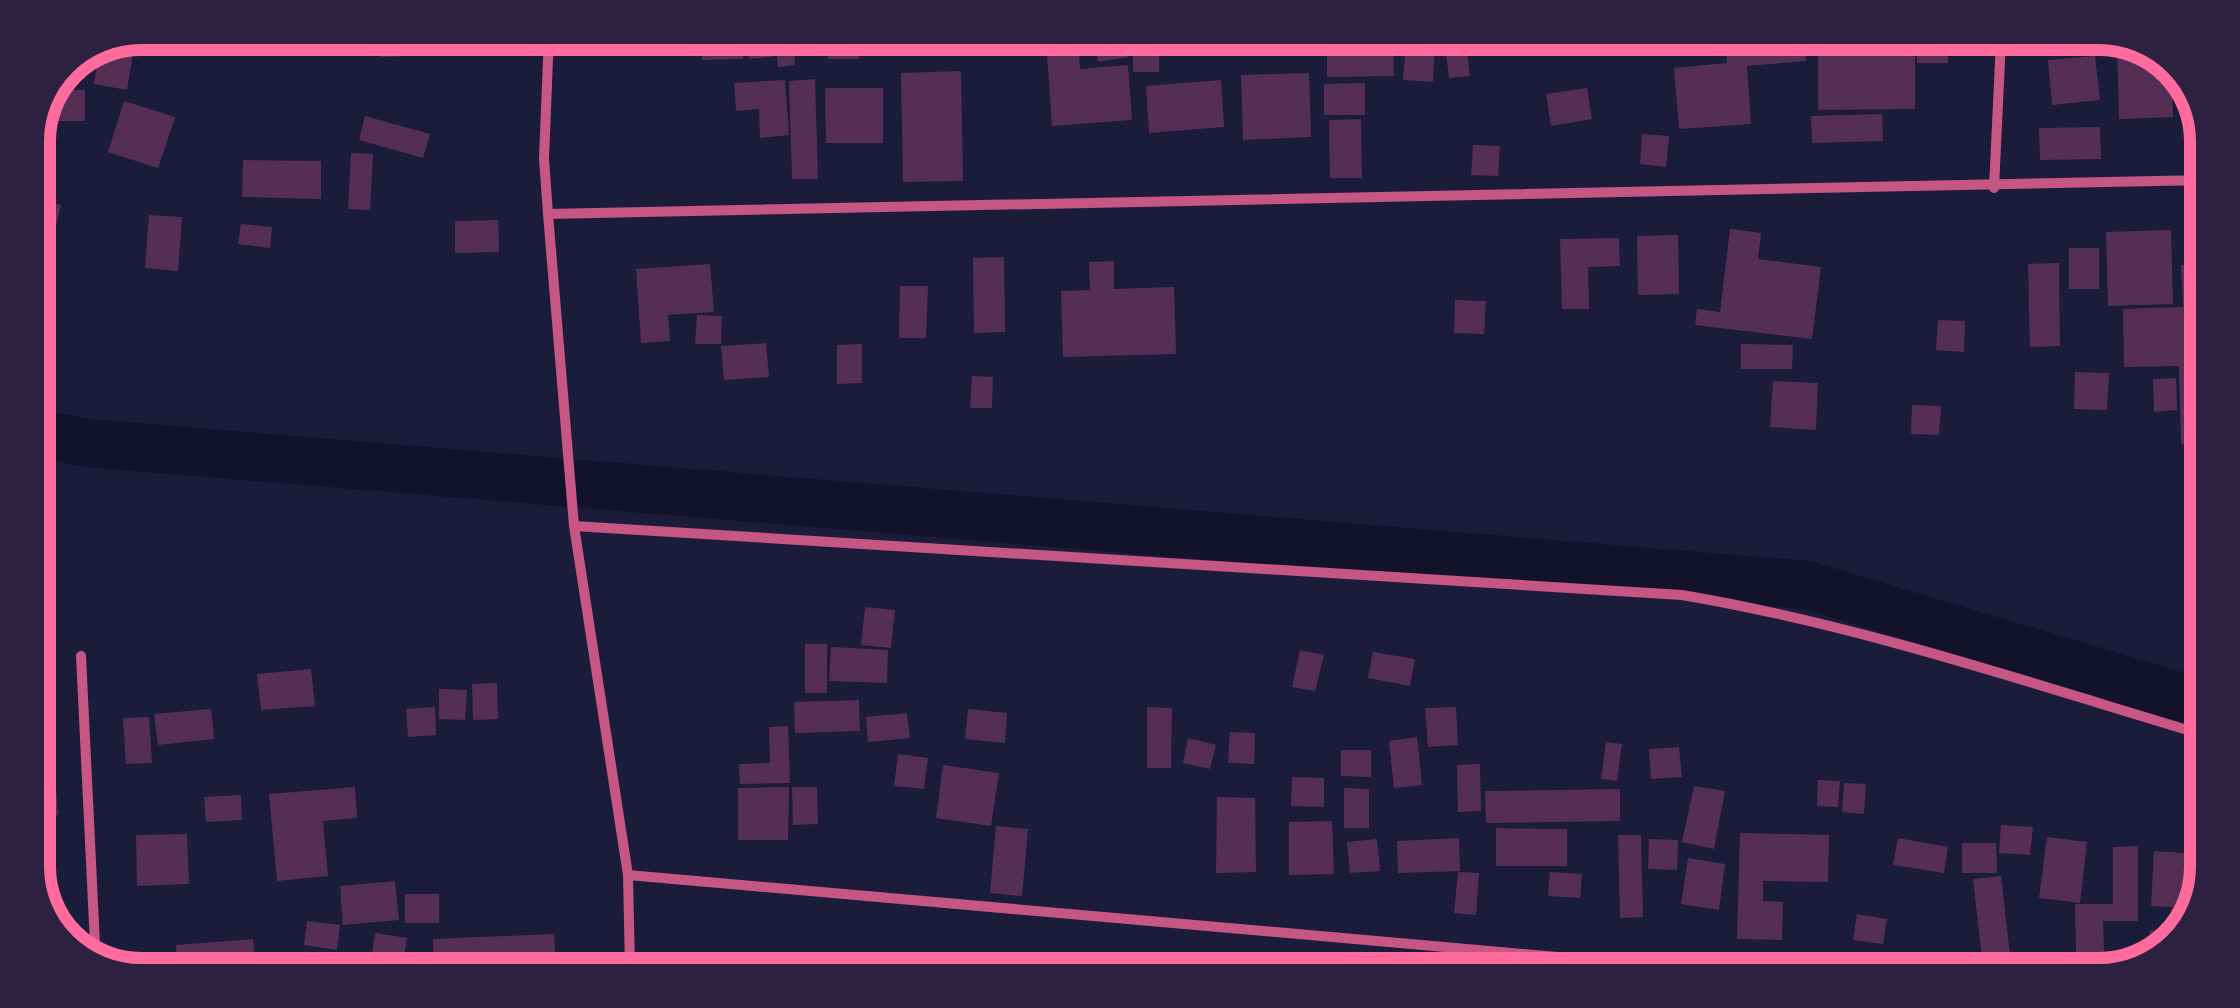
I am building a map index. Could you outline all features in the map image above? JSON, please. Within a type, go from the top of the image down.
[{"type":"street","points":[[549,50],[544,159],[574,526],[628,875],[630,958]]},
{"type":"street","points":[[1994,188],[2001,50]]},
{"type":"street","points":[[548,214],[1994,188],[2190,181]]},
{"type":"street","points":[[574,526],[1682,595],[1758,608],[1885,641],[2190,731]]},
{"type":"street","points":[[82,656],[95,946]]},
{"type":"street","points":[[628,875],[1570,958]]},
{"type":"building","points":[[303,50],[328,50],[327,56]]},
{"type":"building","points":[[381,50],[430,50],[430,55],[381,57]]},
{"type":"building","points":[[623,50],[690,50],[690,56],[623,56]]},
{"type":"building","points":[[702,50],[743,50],[743,59],[702,60]]},
{"type":"building","points":[[748,50],[771,50],[772,57],[749,59]]},
{"type":"building","points":[[776,50],[794,50],[795,65],[778,67]]},
{"type":"building","points":[[828,50],[859,50],[859,59],[828,59]]},
{"type":"building","points":[[1047,50],[1079,50],[1080,69],[1128,65],[1132,120],[1052,126]]},
{"type":"building","points":[[1096,50],[1128,50],[1129,57],[1098,62]]},
{"type":"building","points":[[1133,50],[1159,50],[1159,72],[1133,72]]},
{"type":"building","points":[[1165,50],[1196,50],[1196,53],[1166,56]]},
{"type":"building","points":[[1327,50],[1393,50],[1394,76],[1327,77]]},
{"type":"building","points":[[1405,50],[1435,50],[1433,82],[1403,80]]},
{"type":"building","points":[[1446,50],[1467,50],[1470,76],[1449,78]]},
{"type":"building","points":[[1726,50],[1805,50],[1806,61],[1747,66],[1751,124],[1679,129],[1674,68],[1727,63]]},
{"type":"building","points":[[1818,50],[1915,50],[1915,109],[1818,110]]},
{"type":"building","points":[[1917,50],[1948,50],[1948,63],[1917,63]]},
{"type":"building","points":[[133,51],[127,90],[94,84],[97,61]]},
{"type":"building","points":[[2117,52],[2145,62],[2171,86],[2173,117],[2119,119]]},
{"type":"building","points":[[2095,56],[2100,100],[2052,105],[2048,60]]},
{"type":"building","points":[[961,71],[963,181],[903,182],[901,73]]},
{"type":"building","points":[[1309,73],[1311,137],[1243,140],[1241,75]]},
{"type":"building","points":[[815,79],[818,179],[792,179],[789,81]]},
{"type":"building","points":[[785,80],[789,135],[760,138],[759,109],[736,111],[734,83]]},
{"type":"building","points":[[1221,80],[1224,127],[1149,133],[1146,86]]},
{"type":"building","points":[[1365,83],[1365,115],[1324,115],[1324,84]]},
{"type":"building","points":[[825,88],[883,88],[883,143],[826,143]]},
{"type":"building","points":[[1587,88],[1592,119],[1551,126],[1546,94]]},
{"type":"building","points":[[65,90],[85,90],[85,121],[53,121]]},
{"type":"building","points":[[124,101],[175,117],[158,168],[108,152]]},
{"type":"building","points":[[1882,114],[1883,141],[1812,143],[1811,116]]},
{"type":"building","points":[[365,116],[430,134],[423,158],[359,140]]},
{"type":"building","points":[[1361,119],[1362,178],[1330,178],[1329,120]]},
{"type":"building","points":[[2100,127],[2101,159],[2040,160],[2039,128]]},
{"type":"building","points":[[1642,134],[1669,136],[1666,167],[1640,164]]},
{"type":"building","points":[[1473,145],[1500,146],[1498,176],[1471,175]]},
{"type":"building","points":[[351,153],[373,154],[370,210],[348,209]]},
{"type":"building","points":[[243,160],[321,161],[321,199],[242,197]]},
{"type":"building","points":[[50,203],[61,205],[54,235],[50,234]]},
{"type":"building","points":[[149,215],[182,217],[178,271],[145,268]]},
{"type":"building","points":[[498,220],[499,252],[455,253],[455,221]]},
{"type":"building","points":[[241,224],[272,227],[270,248],[238,244]]},
{"type":"building","points":[[1730,229],[1761,233],[1758,259],[1821,267],[1812,339],[1695,325],[1697,309],[1720,312]]},
{"type":"building","points":[[2171,230],[2173,304],[2108,306],[2106,232]]},
{"type":"building","points":[[1678,235],[1679,294],[1638,295],[1637,236]]},
{"type":"building","points":[[1619,238],[1620,266],[1588,267],[1589,309],[1562,309],[1560,239]]},
{"type":"building","points":[[2069,248],[2099,248],[2099,289],[2069,289]]},
{"type":"building","points":[[1004,257],[1005,332],[974,333],[973,258]]},
{"type":"building","points":[[1114,261],[1114,289],[1174,287],[1176,354],[1063,357],[1061,291],[1090,290],[1089,262]]},
{"type":"building","points":[[2059,263],[2060,346],[2030,347],[2028,264]]},
{"type":"building","points":[[710,264],[714,312],[668,315],[670,341],[641,343],[636,269]]},
{"type":"building","points":[[2181,265],[2190,265],[2190,444],[2181,444],[2179,366],[2124,367],[2123,309],[2183,307]]},
{"type":"building","points":[[900,286],[928,286],[926,338],[899,338]]},
{"type":"building","points":[[1455,300],[1486,301],[1484,334],[1454,333]]},
{"type":"building","points":[[697,315],[722,316],[721,344],[695,344]]},
{"type":"building","points":[[1938,320],[1965,321],[1964,352],[1936,350]]},
{"type":"building","points":[[766,343],[769,377],[724,380],[721,346]]},
{"type":"building","points":[[862,344],[862,383],[837,384],[837,345]]},
{"type":"building","points":[[1741,344],[1793,345],[1792,369],[1741,369]]},
{"type":"building","points":[[2075,372],[2109,373],[2107,410],[2074,409]]},
{"type":"building","points":[[972,376],[993,377],[992,408],[970,408]]},
{"type":"building","points":[[2176,378],[2177,410],[2154,412],[2153,379]]},
{"type":"building","points":[[1773,381],[1818,383],[1816,430],[1770,427]]},
{"type":"building","points":[[1912,405],[1941,406],[1939,435],[1911,434]]},
{"type":"building","points":[[865,607],[895,610],[891,648],[861,645]]},
{"type":"building","points":[[805,644],[827,644],[827,693],[805,693]]},
{"type":"building","points":[[831,647],[888,650],[887,683],[829,681]]},
{"type":"building","points":[[1300,650],[1324,655],[1315,691],[1292,687]]},
{"type":"building","points":[[1373,652],[1415,659],[1410,686],[1368,678]]},
{"type":"building","points":[[311,669],[315,706],[261,710],[257,674]]},
{"type":"building","points":[[497,683],[498,719],[473,720],[472,684]]},
{"type":"building","points":[[439,689],[467,690],[465,720],[439,719]]},
{"type":"building","points":[[859,700],[860,731],[795,733],[794,702]]},
{"type":"building","points":[[435,707],[436,735],[408,737],[406,709]]},
{"type":"building","points":[[1147,707],[1172,708],[1171,768],[1147,768]]},
{"type":"building","points":[[1456,707],[1458,745],[1428,747],[1425,708]]},
{"type":"building","points":[[211,709],[214,739],[158,745],[154,714]]},
{"type":"building","points":[[968,709],[1007,713],[1005,743],[965,739]]},
{"type":"building","points":[[907,713],[910,738],[868,742],[866,717]]},
{"type":"building","points":[[149,717],[152,763],[126,764],[123,718]]},
{"type":"building","points":[[788,726],[790,783],[740,784],[739,764],[770,763],[769,727]]},
{"type":"building","points":[[1230,732],[1255,733],[1254,764],[1228,763]]},
{"type":"building","points":[[1417,737],[1422,785],[1394,788],[1389,741]]},
{"type":"building","points":[[1188,738],[1216,745],[1210,769],[1183,763]]},
{"type":"building","points":[[1606,742],[1622,744],[1617,781],[1601,779]]},
{"type":"building","points":[[1679,747],[1682,777],[1651,779],[1649,749]]},
{"type":"building","points":[[1341,750],[1371,750],[1371,777],[1341,776]]},
{"type":"building","points":[[898,754],[928,758],[924,789],[894,786]]},
{"type":"building","points":[[50,763],[54,763],[58,815],[50,816]]},
{"type":"building","points":[[1480,764],[1481,811],[1458,812],[1457,765]]},
{"type":"building","points":[[943,765],[999,773],[991,826],[936,818]]},
{"type":"building","points":[[1292,777],[1324,778],[1324,807],[1291,806]]},
{"type":"building","points":[[1818,780],[1840,781],[1838,807],[1817,806]]},
{"type":"building","points":[[1844,783],[1866,784],[1864,814],[1842,812]]},
{"type":"building","points":[[1694,786],[1725,791],[1714,849],[1682,842]]},
{"type":"building","points":[[355,787],[357,818],[323,821],[328,876],[277,881],[269,794]]},
{"type":"building","points":[[789,787],[788,840],[738,840],[738,788]]},
{"type":"building","points":[[792,787],[817,787],[818,824],[793,825]]},
{"type":"building","points":[[1344,788],[1369,789],[1369,828],[1344,828]]},
{"type":"building","points":[[1620,789],[1620,821],[1486,823],[1485,791]]},
{"type":"building","points":[[241,795],[242,820],[206,822],[204,797]]},
{"type":"building","points":[[1217,797],[1255,798],[1256,872],[1216,873]]},
{"type":"building","points":[[1332,821],[1334,874],[1289,875],[1289,822]]},
{"type":"building","points":[[2001,825],[2033,827],[2030,855],[1999,853]]},
{"type":"building","points":[[996,826],[1028,829],[1022,896],[990,893]]},
{"type":"building","points":[[1496,828],[1567,829],[1567,866],[1496,866]]},
{"type":"building","points":[[1740,833],[1829,835],[1828,882],[1763,881],[1763,901],[1783,902],[1782,940],[1737,939]]},
{"type":"building","points":[[187,834],[189,884],[137,886],[136,835]]},
{"type":"building","points":[[1618,835],[1641,835],[1643,917],[1620,918]]},
{"type":"building","points":[[2047,837],[2087,842],[2080,903],[2039,898]]},
{"type":"building","points":[[1459,838],[1460,871],[1398,873],[1397,841]]},
{"type":"building","points":[[1898,838],[1948,847],[1944,873],[1893,865]]},
{"type":"building","points":[[1377,839],[1380,871],[1350,873],[1347,842]]},
{"type":"building","points":[[1649,839],[1678,840],[1677,870],[1648,869]]},
{"type":"building","points":[[1962,843],[1996,843],[1997,873],[1962,873]]},
{"type":"building","points":[[2138,846],[2138,921],[2103,921],[2104,953],[2076,953],[2075,904],[2113,904],[2113,847]]},
{"type":"building","points":[[2154,851],[2190,853],[2188,885],[2180,908],[2151,906]]},
{"type":"building","points":[[1688,858],[1725,864],[1719,910],[1681,904]]},
{"type":"building","points":[[1458,872],[1479,873],[1476,915],[1454,913]]},
{"type":"building","points":[[1550,872],[1582,874],[1580,898],[1548,896]]},
{"type":"building","points":[[2001,876],[2010,955],[1982,958],[1973,879]]},
{"type":"building","points":[[395,881],[399,920],[343,925],[340,886]]},
{"type":"building","points":[[405,894],[439,894],[439,923],[405,923]]},
{"type":"building","points":[[1857,914],[1887,919],[1883,944],[1853,940]]},
{"type":"building","points":[[307,921],[340,925],[337,950],[304,945]]},
{"type":"building","points":[[2150,930],[2163,931],[2150,943]]},
{"type":"building","points":[[375,933],[407,938],[404,958],[371,958]]},
{"type":"building","points":[[554,934],[555,958],[434,958],[433,939]]},
{"type":"building","points":[[253,939],[255,958],[177,958],[176,945]]},
{"type":"building","points":[[145,955],[175,955],[175,958]]},
{"type":"waterway","points":[[50,435],[87,443],[1807,585],[2190,700]]}]
